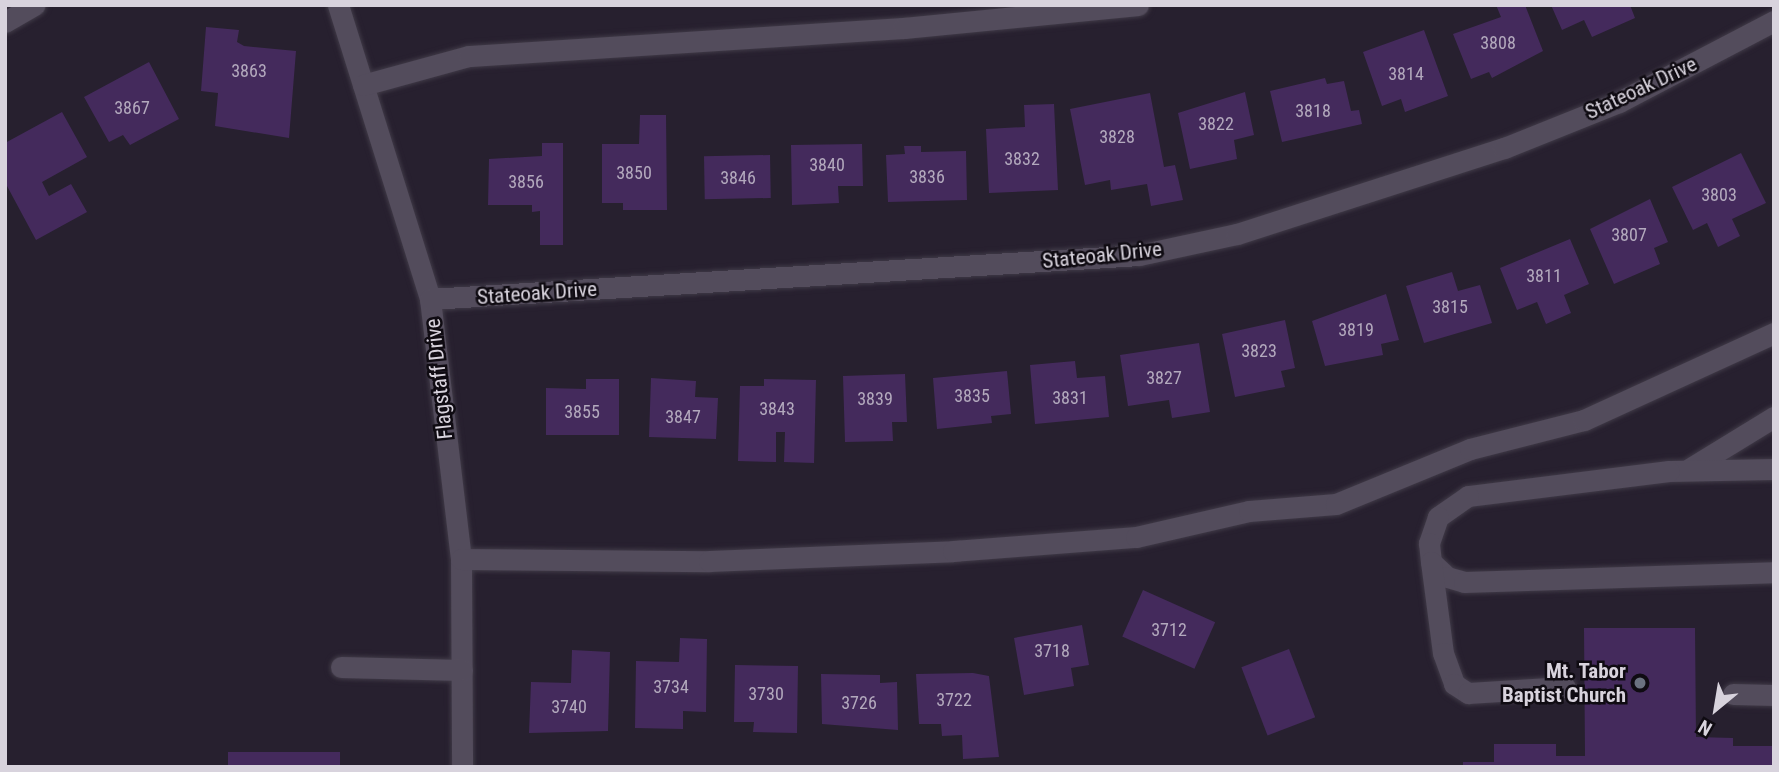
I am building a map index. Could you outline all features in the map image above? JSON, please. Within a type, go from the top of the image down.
[{"type":"street","points":[[5,22],[35,5]]},
{"type":"street","name":"Flagstaff Drive","points":[[338,5],[430,299],[461,559],[462,767]]},
{"type":"street","points":[[363,85],[469,56],[904,28],[1139,5]]},
{"type":"street","name":"Stateoak Drive","points":[[430,299],[1139,255],[1251,230],[1503,148],[1619,102],[1774,21]]},
{"type":"street","points":[[461,559],[709,561],[953,551],[1136,537],[1249,511],[1336,504],[1470,449],[1584,420],[1774,333]]},
{"type":"street","points":[[1687,470],[1774,417]]},
{"type":"street","points":[[1565,687],[1468,693],[1454,684],[1443,653],[1429,543],[1438,517],[1468,496],[1687,470],[1774,469]]},
{"type":"street","points":[[1431,562],[1447,577],[1464,582],[1774,572]]},
{"type":"street","points":[[341,667],[462,670]]},
{"type":"street","points":[[1733,694],[1774,695]]},
{"type":"building","points":[[1496,5],[1525,5],[1543,51],[1492,78],[1489,72],[1471,79],[1453,34],[1501,17]]},
{"type":"building","points":[[1551,5],[1630,5],[1635,18],[1592,37],[1584,20],[1562,30]]},
{"type":"building","points":[[206,27],[239,30],[237,42],[244,46],[296,51],[289,138],[215,126],[218,93],[201,91]]},
{"type":"building","points":[[1424,30],[1448,96],[1405,112],[1401,99],[1382,106],[1363,52]]},
{"type":"building","points":[[149,62],[179,119],[130,145],[123,135],[109,142],[84,97]]},
{"type":"building","points":[[1325,78],[1327,84],[1344,81],[1351,111],[1359,110],[1362,124],[1282,142],[1270,91]]},
{"type":"building","points":[[1245,92],[1254,135],[1234,140],[1237,159],[1190,169],[1178,113]]},
{"type":"building","points":[[1150,93],[1164,167],[1175,165],[1183,200],[1151,206],[1147,184],[1111,190],[1110,180],[1085,185],[1070,109]]},
{"type":"building","points":[[1054,104],[1058,190],[989,193],[986,129],[1025,127],[1024,105]]},
{"type":"building","points":[[62,112],[87,157],[42,182],[49,196],[71,184],[87,212],[36,240],[7,186],[5,143]]},
{"type":"building","points":[[640,115],[666,115],[667,210],[623,210],[623,203],[602,203],[602,144],[639,144]]},
{"type":"building","points":[[542,143],[563,143],[563,245],[540,245],[540,211],[532,212],[532,205],[488,205],[489,159],[542,156]]},
{"type":"building","points":[[862,144],[863,186],[838,186],[839,203],[792,205],[791,145]]},
{"type":"building","points":[[904,146],[921,146],[921,152],[966,151],[967,200],[888,202],[886,155],[905,154]]},
{"type":"building","points":[[1741,153],[1766,203],[1732,219],[1740,236],[1718,247],[1707,223],[1693,230],[1672,187]]},
{"type":"building","points":[[770,155],[771,198],[705,199],[704,156]]},
{"type":"building","points":[[1650,199],[1668,242],[1654,248],[1660,264],[1614,284],[1590,229]]},
{"type":"building","points":[[1570,239],[1589,284],[1564,295],[1571,313],[1546,324],[1537,302],[1517,310],[1500,268]]},
{"type":"building","points":[[1452,272],[1458,291],[1480,285],[1492,323],[1424,343],[1406,286]]},
{"type":"building","points":[[1386,294],[1399,340],[1381,344],[1383,355],[1325,366],[1312,321]]},
{"type":"building","points":[[1285,320],[1295,368],[1281,371],[1285,387],[1235,397],[1222,334]]},
{"type":"building","points":[[1199,343],[1210,412],[1172,418],[1169,400],[1128,406],[1120,355]]},
{"type":"building","points":[[1075,361],[1077,378],[1105,376],[1109,417],[1035,424],[1030,365]]},
{"type":"building","points":[[1007,371],[1011,414],[991,416],[992,423],[937,429],[933,378]]},
{"type":"building","points":[[905,374],[907,422],[892,422],[893,441],[845,442],[843,376]]},
{"type":"building","points":[[651,378],[696,381],[695,397],[718,398],[716,439],[649,437]]},
{"type":"building","points":[[586,379],[619,379],[619,435],[546,435],[546,388],[586,389]]},
{"type":"building","points":[[764,379],[816,380],[814,463],[784,462],[785,432],[776,432],[776,462],[738,461],[740,386],[764,386]]},
{"type":"building","points":[[1143,590],[1215,622],[1194,669],[1122,637]]},
{"type":"building","points":[[1082,625],[1089,665],[1071,668],[1074,686],[1024,695],[1014,638]]},
{"type":"building","name":"Mt. Tabor Baptist Church","points":[[1584,628],[1695,628],[1696,737],[1733,738],[1733,746],[1774,746],[1774,767],[1463,767],[1463,762],[1494,762],[1494,744],[1556,744],[1556,756],[1585,756]]},
{"type":"building","points":[[680,638],[707,639],[706,712],[683,711],[683,729],[635,728],[636,661],[679,662]]},
{"type":"building","points":[[1289,649],[1315,717],[1268,735],[1241,667]]},
{"type":"building","points":[[572,650],[610,652],[608,731],[529,733],[531,682],[571,683]]},
{"type":"building","points":[[735,665],[798,666],[797,733],[753,732],[754,722],[734,722]]},
{"type":"building","points":[[973,673],[989,676],[999,757],[963,759],[962,735],[942,736],[941,724],[919,724],[916,674]]},
{"type":"building","points":[[821,674],[880,675],[880,683],[897,682],[898,730],[822,724]]},
{"type":"building","points":[[228,752],[340,752],[340,767],[228,767]]},
{"type":"place","name":"Mt. Tabor Baptist Church","points":[[1640,683]]}]
